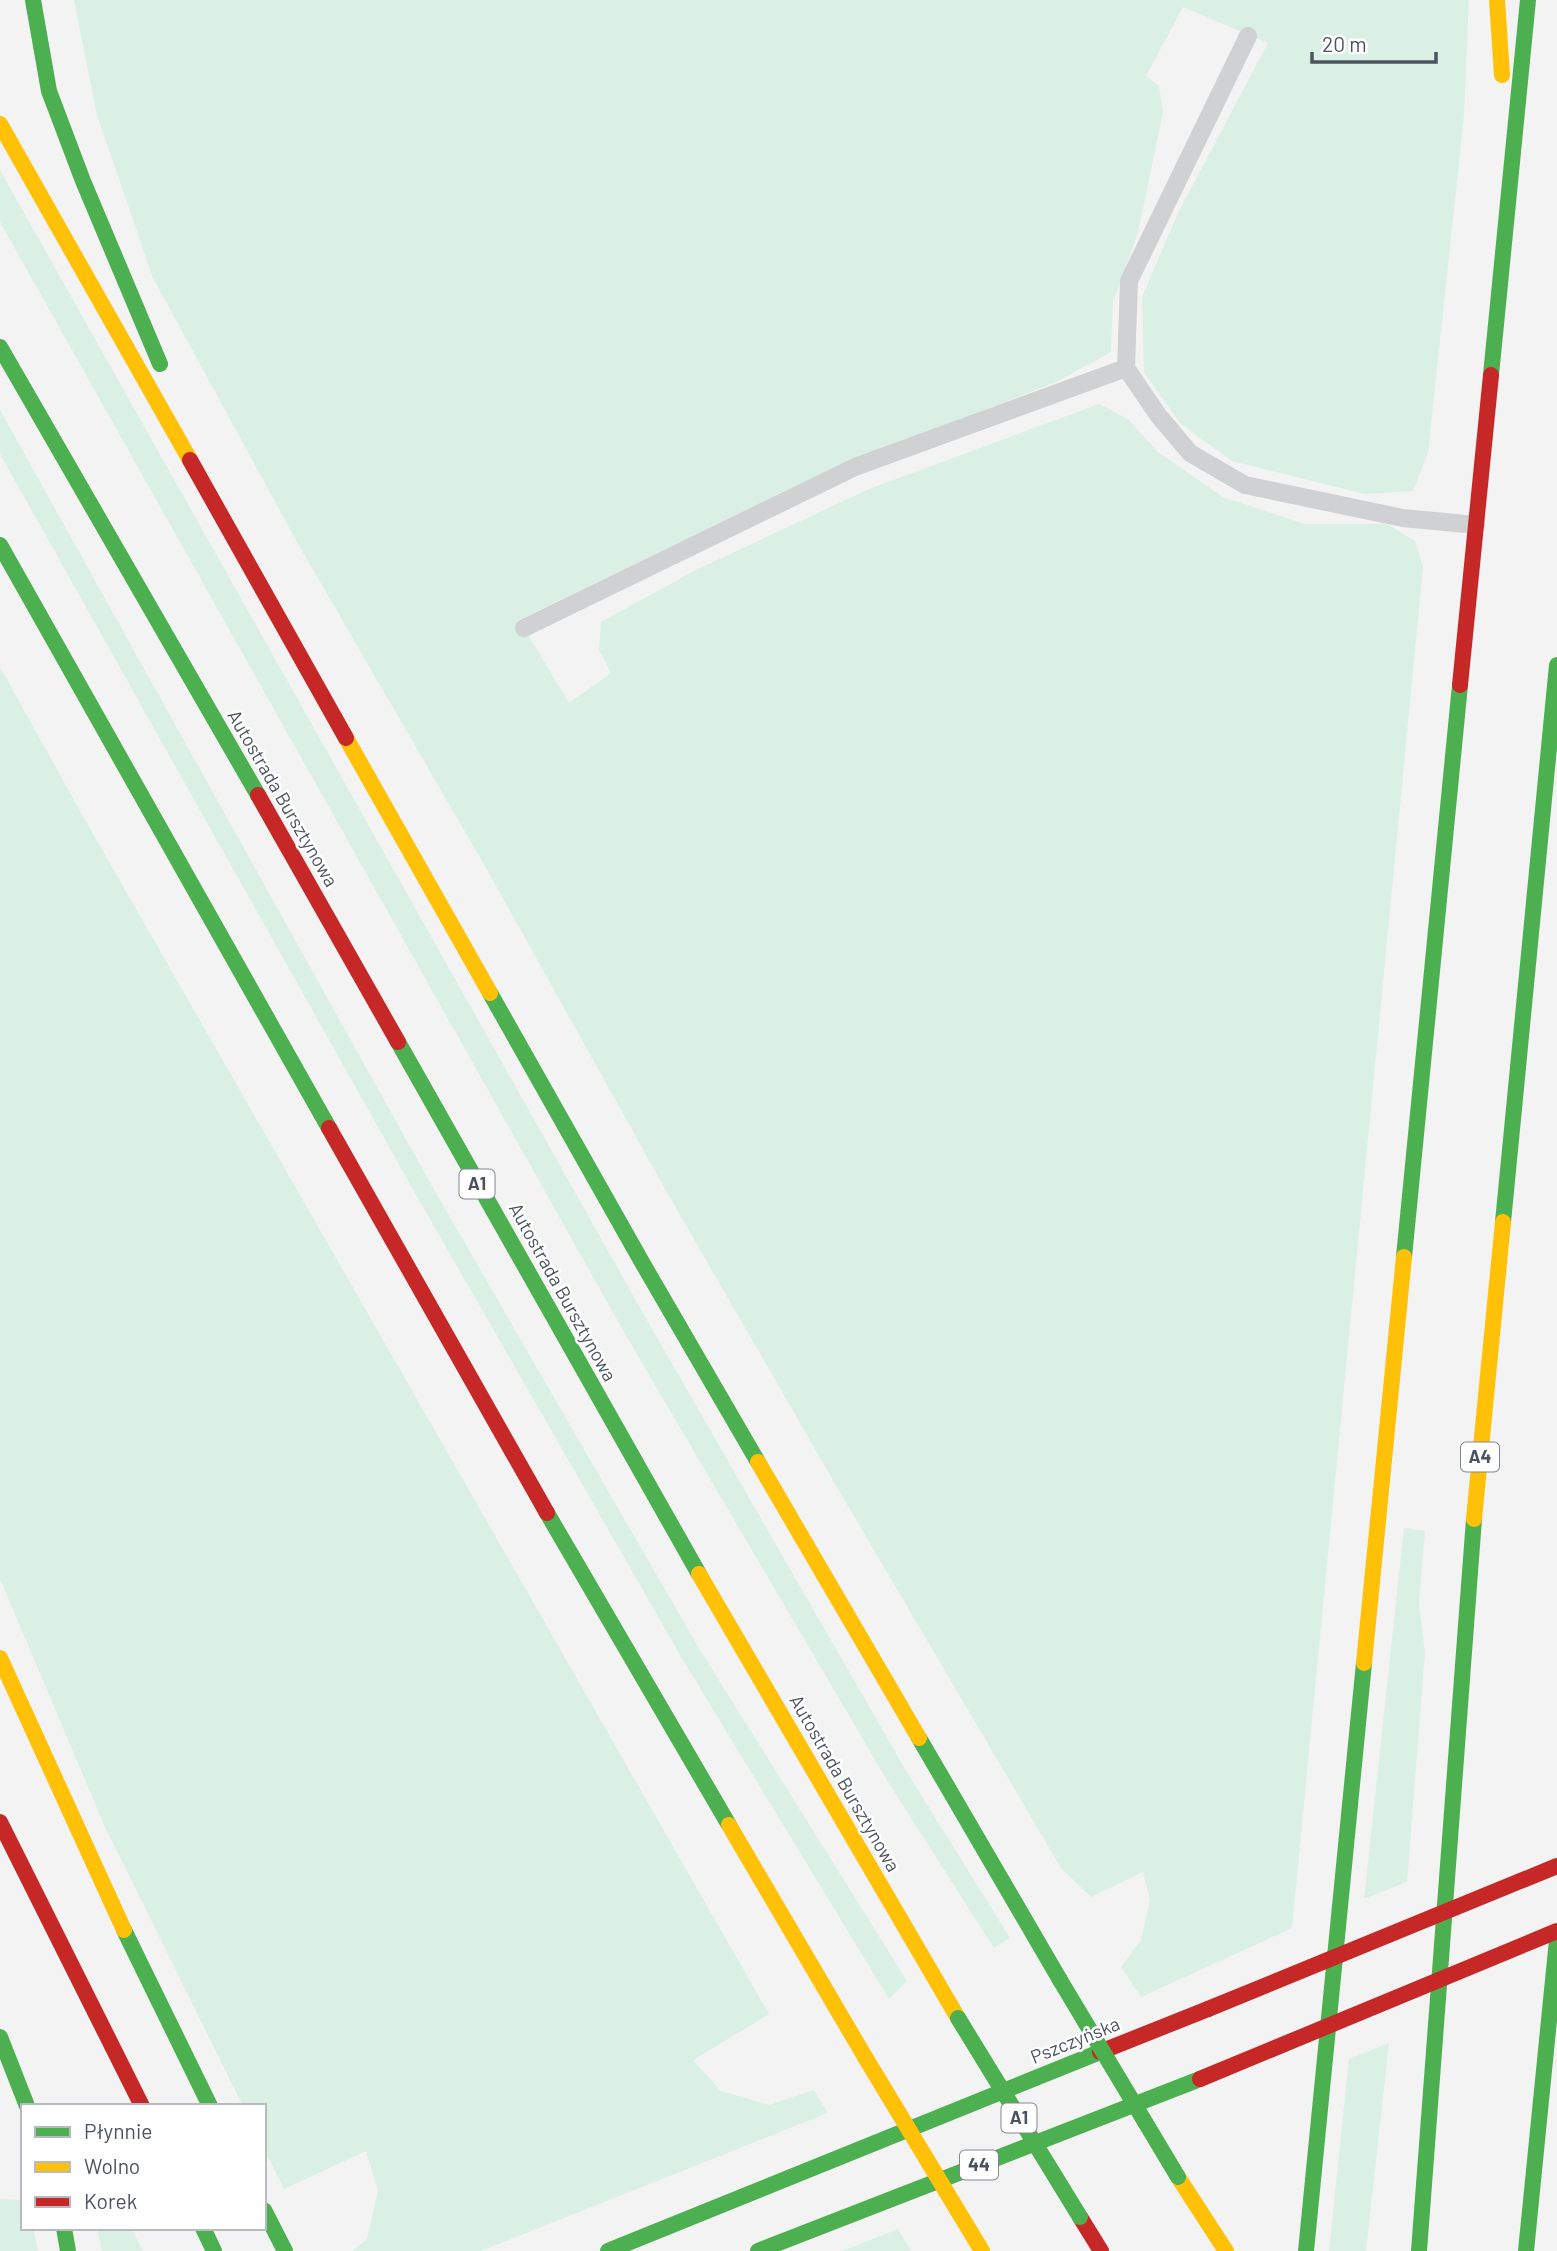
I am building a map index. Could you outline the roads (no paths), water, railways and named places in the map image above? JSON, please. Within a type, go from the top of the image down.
[{"type":"main road","points":[[33,0],[50,91],[83,181],[164,373]]},
{"type":"main road","points":[[1497,0],[1509,188]]},
{"type":"main road","points":[[1306,2251],[1528,0]]},
{"type":"main road","points":[[0,124],[649,1276],[1060,1980],[1178,2177],[1226,2251]]},
{"type":"main road","name":"Autostrada Bursztynowa","points":[[0,347],[347,951],[639,1471],[958,2018],[1101,2251]]},
{"type":"main road","points":[[174,399],[228,527]]},
{"type":"main road","points":[[0,545],[531,1486],[865,2057],[982,2251]]},
{"type":"main road","name":"A4","points":[[1419,2251],[1472,1535],[1557,665]]},
{"type":"main road","points":[[0,1658],[159,2007],[209,2104]]},
{"type":"main road","points":[[0,1822],[141,2104]]},
{"type":"main road","name":"Pszczyńska","points":[[608,2251],[1557,1866]]},
{"type":"main road","name":"44","points":[[758,2251],[1200,2079],[1557,1931]]},
{"type":"main road","points":[[1526,2251],[1557,1940]]},
{"type":"main road","points":[[0,2037],[26,2104]]},
{"type":"main road","points":[[266,2214],[285,2251]]},
{"type":"main road","points":[[64,2230],[68,2251]]},
{"type":"main road","points":[[204,2230],[214,2251]]},
{"type":"lane","points":[[1248,36],[1129,281],[1126,368],[1158,415],[1191,453],[1245,485],[1403,518],[1476,525]]},
{"type":"lane","points":[[524,628],[855,467],[1126,368]]}]
